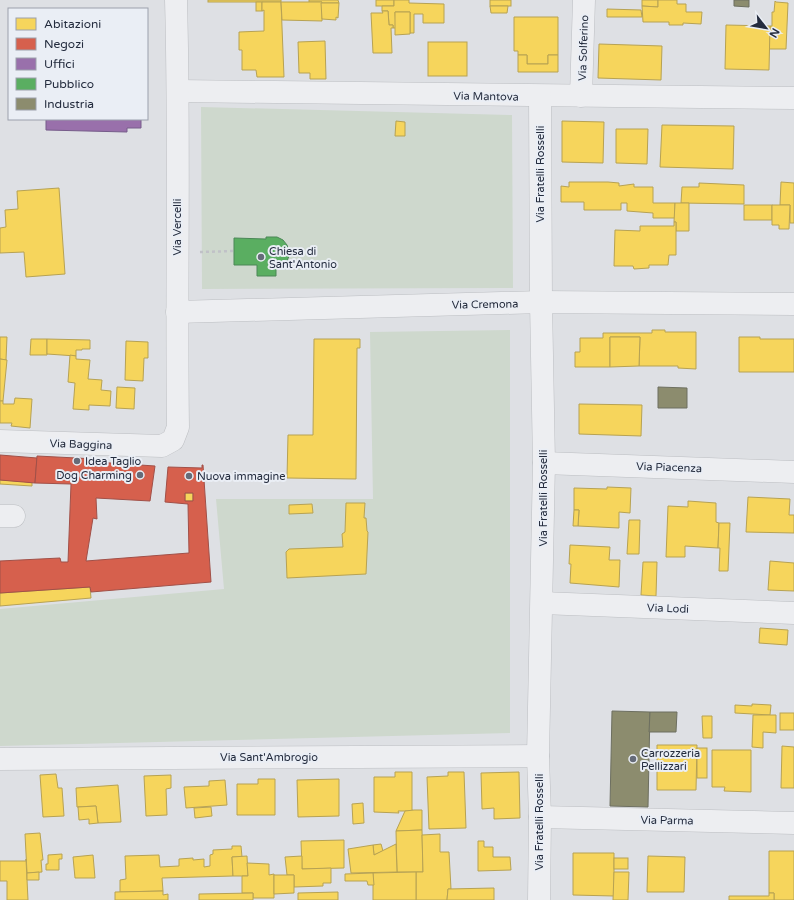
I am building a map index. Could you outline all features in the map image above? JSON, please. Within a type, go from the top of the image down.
[{"type":"street","name":"Via Vercelli","points":[[162,446],[173,440],[178,427],[176,312],[178,91],[176,0]]},
{"type":"street","name":"Via Solferino","points":[[581,96],[584,0]]},
{"type":"street","name":"Via Mantova","points":[[178,91],[794,98]]},
{"type":"street","name":"Via Fratelli Rosselli","points":[[539,900],[540,817],[538,756],[544,463],[541,302],[540,96]]},
{"type":"street","name":"Via Cremona","points":[[176,312],[541,302],[794,304]]},
{"type":"street","name":"Via Baggina","points":[[0,442],[162,446]]},
{"type":"street","name":"Via Piacenza","points":[[544,463],[794,472]]},
{"type":"street","name":"Via Lodi","points":[[542,603],[794,613]]},
{"type":"street","name":"Via Sant'Ambrogio","points":[[0,759],[538,756]]},
{"type":"street","name":"Via Parma","points":[[540,817],[794,823]]},
{"type":"path","points":[[177,252],[234,252]]},
{"type":"shaded area","points":[[201,107],[512,115],[513,288],[202,289]]},
{"type":"shaded area","points":[[510,330],[510,733],[0,746],[0,609],[224,589],[216,499],[373,499],[370,332]]},
{"type":"building: Abitazioni","points":[[208,0],[281,0],[281,2],[208,2]]},
{"type":"building: Abitazioni","points":[[309,0],[338,0],[339,3],[309,2]]},
{"type":"building: Abitazioni","points":[[376,0],[394,0],[394,6],[376,6]]},
{"type":"building: Abitazioni","points":[[394,0],[409,0],[409,3],[444,4],[444,23],[423,23],[423,14],[414,14],[414,33],[410,33],[410,12],[395,12],[396,28],[393,28],[393,25],[389,25],[388,11],[382,11],[382,6],[394,6]]},
{"type":"building: Abitazioni","points":[[490,0],[511,0],[511,6],[490,6]]},
{"type":"building: Abitazioni","points":[[642,0],[658,0],[658,7],[642,6]]},
{"type":"building: Abitazioni","points":[[658,0],[677,0],[677,4],[686,4],[686,12],[702,12],[701,24],[683,23],[683,25],[669,25],[669,22],[643,22],[642,6],[658,7]]},
{"type":"building: Abitazioni","points":[[775,1],[788,3],[786,49],[769,49],[770,26],[772,26],[772,12],[774,12]]},
{"type":"building: Abitazioni","points":[[256,2],[262,2],[262,11],[256,11]]},
{"type":"building: Abitazioni","points":[[262,2],[281,2],[284,77],[257,77],[256,70],[242,70],[242,50],[239,50],[239,32],[264,31],[264,10],[262,11]]},
{"type":"building: Abitazioni","points":[[281,2],[322,2],[322,21],[282,20]]},
{"type":"building: Abitazioni","points":[[321,3],[339,3],[338,18],[336,17],[336,20],[322,19]]},
{"type":"building: Abitazioni","points":[[490,6],[508,6],[507,13],[491,13]]},
{"type":"building: Abitazioni","points":[[607,9],[641,10],[642,17],[607,17]]},
{"type":"building: Abitazioni","points":[[382,11],[388,11],[389,25],[393,25],[393,28],[391,28],[392,53],[373,53],[371,13],[383,13]]},
{"type":"building: Abitazioni","points":[[395,12],[410,12],[410,34],[395,35]]},
{"type":"building: Abitazioni","points":[[514,17],[558,17],[558,55],[548,55],[548,64],[527,64],[527,55],[518,55],[518,51],[514,51]]},
{"type":"building: Abitazioni","points":[[726,25],[770,26],[769,70],[725,69]]},
{"type":"building: Abitazioni","points":[[325,41],[326,79],[310,79],[310,73],[299,73],[298,42]]},
{"type":"building: Abitazioni","points":[[428,42],[467,42],[467,76],[428,76]]},
{"type":"building: Abitazioni","points":[[599,44],[662,46],[661,80],[598,78]]},
{"type":"building: Abitazioni","points":[[518,55],[527,55],[527,64],[548,64],[548,55],[558,55],[558,72],[518,72]]},
{"type":"building: Abitazioni","points":[[396,121],[405,122],[405,136],[395,136]]},
{"type":"building: Abitazioni","points":[[562,121],[604,122],[603,163],[562,162]]},
{"type":"building: Abitazioni","points":[[662,125],[734,126],[733,169],[660,167]]},
{"type":"building: Abitazioni","points":[[616,129],[648,129],[647,164],[616,163]]},
{"type":"building: Abitazioni","points":[[569,182],[608,182],[619,183],[619,186],[634,184],[634,187],[653,187],[653,203],[675,203],[675,218],[653,218],[653,213],[627,211],[627,203],[621,203],[621,210],[584,210],[584,202],[561,202],[561,186],[569,187]]},
{"type":"building: Abitazioni","points":[[781,182],[794,183],[794,223],[790,223],[790,205],[780,205]]},
{"type":"building: Abitazioni","points":[[699,183],[744,185],[744,204],[681,203],[682,187],[699,187]]},
{"type":"building: Abitazioni","points":[[59,188],[65,274],[26,277],[24,252],[0,253],[0,228],[6,227],[5,210],[18,209],[17,191]]},
{"type":"building: Abitazioni","points":[[675,203],[689,203],[689,231],[676,231],[676,222],[674,222]]},
{"type":"building: Abitazioni","points":[[744,205],[772,205],[772,220],[744,220]]},
{"type":"building: Abitazioni","points":[[772,205],[790,205],[789,229],[779,229],[779,225],[772,225]]},
{"type":"building: Abitazioni","points":[[674,222],[676,222],[676,255],[669,255],[668,265],[649,265],[649,268],[634,269],[633,266],[614,266],[615,230],[640,231],[640,226],[674,226]]},
{"type":"building: Abitazioni","points":[[652,330],[665,330],[665,332],[696,332],[696,369],[678,368],[678,366],[639,366],[640,337],[610,337],[610,367],[575,367],[575,352],[580,352],[580,338],[603,338],[603,333],[652,333]]},
{"type":"building: Abitazioni","points":[[0,337],[7,337],[6,360],[0,359]]},
{"type":"building: Abitazioni","points":[[610,337],[640,337],[639,366],[610,367]]},
{"type":"building: Abitazioni","points":[[739,337],[760,337],[760,339],[794,339],[794,372],[739,372]]},
{"type":"building: Abitazioni","points":[[31,339],[47,339],[47,355],[30,355]]},
{"type":"building: Abitazioni","points":[[47,339],[90,340],[90,349],[76,350],[76,356],[47,354]]},
{"type":"building: Abitazioni","points":[[314,339],[360,339],[360,348],[357,348],[356,479],[287,478],[288,435],[313,435]]},
{"type":"building: Abitazioni","points":[[126,341],[148,342],[148,358],[144,358],[143,381],[125,380]]},
{"type":"building: Abitazioni","points":[[70,355],[76,356],[76,359],[90,360],[88,379],[102,380],[101,390],[111,391],[110,406],[89,405],[89,410],[73,409],[75,383],[68,382]]},
{"type":"building: Abitazioni","points":[[0,359],[7,360],[3,401],[0,401]]},
{"type":"building: Abitazioni","points":[[117,387],[135,388],[134,409],[116,408]]},
{"type":"building: Abitazioni","points":[[15,398],[32,399],[30,428],[11,426],[12,423],[0,423],[0,401],[3,401],[3,404],[14,404]]},
{"type":"building: Abitazioni","points":[[579,404],[642,405],[641,436],[579,434]]},
{"type":"building: Abitazioni","points":[[0,480],[32,482],[32,486],[0,484]]},
{"type":"building: Abitazioni","points":[[607,487],[631,488],[630,513],[619,512],[619,528],[578,526],[579,510],[574,510],[574,488],[607,489]]},
{"type":"building: Abitazioni","points":[[185,493],[193,493],[193,501],[185,501]]},
{"type":"building: Abitazioni","points":[[748,497],[790,499],[789,515],[794,515],[794,533],[746,532]]},
{"type":"building: Abitazioni","points":[[688,501],[716,503],[716,522],[719,523],[718,548],[685,546],[685,557],[666,557],[668,506],[688,507]]},
{"type":"building: Abitazioni","points":[[346,503],[365,503],[364,518],[366,518],[368,532],[366,574],[287,578],[286,552],[289,549],[343,547],[342,534],[345,532]]},
{"type":"building: Abitazioni","points":[[312,504],[313,513],[289,514],[289,505]]},
{"type":"building: Abitazioni","points":[[574,510],[579,510],[578,526],[573,526]]},
{"type":"building: Abitazioni","points":[[629,520],[640,520],[639,554],[627,554]]},
{"type":"building: Abitazioni","points":[[719,523],[730,523],[728,571],[719,571]]},
{"type":"building: Abitazioni","points":[[570,545],[610,547],[609,560],[620,560],[619,587],[570,583]]},
{"type":"building: Abitazioni","points":[[770,561],[794,563],[794,591],[768,590]]},
{"type":"building: Abitazioni","points":[[643,562],[657,562],[656,596],[641,595]]},
{"type":"building: Abitazioni","points":[[90,587],[91,598],[0,606],[0,593]]},
{"type":"building: Abitazioni","points":[[760,628],[788,630],[787,645],[759,643]]},
{"type":"building: Abitazioni","points":[[752,704],[771,705],[770,715],[735,713],[735,705],[752,706]]},
{"type":"building: Abitazioni","points":[[780,713],[794,713],[794,730],[780,730]]},
{"type":"building: Abitazioni","points":[[753,715],[776,715],[776,733],[763,732],[763,748],[752,747]]},
{"type":"building: Abitazioni","points":[[702,716],[712,716],[712,738],[703,738]]},
{"type":"building: Abitazioni","points":[[657,745],[697,745],[696,790],[657,790]]},
{"type":"building: Abitazioni","points":[[782,746],[794,747],[794,788],[781,788]]},
{"type":"building: Abitazioni","points":[[697,748],[707,748],[707,778],[697,778]]},
{"type":"building: Abitazioni","points":[[712,750],[751,750],[751,792],[724,791],[725,787],[712,787]]},
{"type":"building: Abitazioni","points":[[395,772],[412,772],[412,810],[414,811],[398,811],[399,813],[374,812],[374,777],[395,777]]},
{"type":"building: Abitazioni","points":[[448,772],[464,772],[466,828],[429,829],[427,777],[448,776]]},
{"type":"building: Abitazioni","points":[[519,772],[520,818],[494,819],[494,808],[482,809],[481,773]]},
{"type":"building: Abitazioni","points":[[56,774],[58,788],[62,788],[64,816],[43,817],[40,775]]},
{"type":"building: Abitazioni","points":[[171,775],[171,788],[166,789],[167,815],[146,816],[144,776]]},
{"type":"building: Abitazioni","points":[[258,779],[275,779],[275,815],[237,815],[237,784],[258,784]]},
{"type":"building: Abitazioni","points":[[339,779],[339,816],[298,817],[297,780]]},
{"type":"building: Abitazioni","points":[[225,780],[227,805],[186,808],[184,787],[209,786],[209,781]]},
{"type":"building: Abitazioni","points":[[118,785],[121,822],[98,823],[96,806],[77,807],[76,788]]},
{"type":"building: Abitazioni","points":[[363,803],[364,823],[353,824],[352,804]]},
{"type":"building: Abitazioni","points":[[96,806],[98,823],[89,824],[89,819],[79,820],[78,807]]},
{"type":"building: Abitazioni","points":[[211,807],[212,816],[195,818],[194,808]]},
{"type":"building: Abitazioni","points":[[422,810],[422,830],[396,831],[405,811]]},
{"type":"building: Abitazioni","points":[[422,830],[423,872],[397,872],[396,831]]},
{"type":"building: Abitazioni","points":[[40,833],[43,860],[41,860],[42,872],[27,873],[25,834]]},
{"type":"building: Abitazioni","points":[[440,834],[440,852],[449,852],[451,889],[448,889],[447,900],[416,900],[416,872],[423,872],[422,835]]},
{"type":"building: Abitazioni","points":[[344,840],[344,868],[302,869],[301,841]]},
{"type":"building: Abitazioni","points":[[478,841],[484,841],[484,847],[493,847],[493,857],[510,857],[511,870],[478,871]]},
{"type":"building: Abitazioni","points":[[381,844],[383,851],[374,855],[373,845]]},
{"type":"building: Abitazioni","points":[[396,844],[397,872],[351,873],[348,849],[373,845],[374,855]]},
{"type":"building: Abitazioni","points":[[232,846],[241,846],[242,857],[232,857],[233,876],[162,878],[163,891],[120,892],[120,880],[126,879],[125,856],[159,855],[160,867],[179,866],[179,859],[204,859],[204,867],[210,866],[210,855],[213,854],[213,850],[232,849]]},
{"type":"building: Abitazioni","points":[[769,851],[794,851],[794,900],[774,900],[774,893],[769,893]]},
{"type":"building: Abitazioni","points":[[573,853],[614,853],[614,896],[573,895]]},
{"type":"building: Abitazioni","points":[[62,854],[62,859],[59,859],[59,870],[46,870],[48,855]]},
{"type":"building: Abitazioni","points":[[93,855],[95,878],[75,878],[73,857]]},
{"type":"building: Abitazioni","points":[[247,856],[248,876],[233,876],[232,857]]},
{"type":"building: Abitazioni","points":[[302,856],[302,869],[331,868],[331,883],[323,883],[323,886],[294,887],[294,875],[287,875],[285,857]]},
{"type":"building: Abitazioni","points":[[648,856],[685,857],[684,892],[647,892]]},
{"type":"building: Abitazioni","points":[[614,858],[628,858],[628,869],[614,869]]},
{"type":"building: Abitazioni","points":[[26,859],[28,900],[7,900],[7,881],[0,881],[0,861],[26,861]]},
{"type":"building: Abitazioni","points":[[247,863],[269,864],[269,875],[274,874],[274,898],[253,898],[253,893],[242,893],[242,876],[248,876]]},
{"type":"building: Abitazioni","points":[[39,872],[39,880],[27,880],[27,873]]},
{"type":"building: Abitazioni","points":[[416,872],[416,900],[373,900],[373,873]]},
{"type":"building: Abitazioni","points":[[614,872],[629,872],[628,900],[613,900]]},
{"type":"building: Abitazioni","points":[[373,873],[374,885],[368,885],[367,881],[345,881],[345,874]]},
{"type":"building: Abitazioni","points":[[274,875],[294,875],[294,893],[274,894]]},
{"type":"building: Abitazioni","points":[[494,888],[494,900],[447,900],[448,889]]},
{"type":"building: Abitazioni","points":[[163,891],[163,895],[168,894],[168,900],[115,900],[115,892]]},
{"type":"building: Abitazioni","points":[[338,892],[338,900],[298,900],[298,893]]},
{"type":"building: Abitazioni","points":[[253,893],[253,900],[199,900],[199,894]]},
{"type":"building: Abitazioni","points":[[769,893],[774,893],[774,900],[729,900],[729,896],[769,896]]},
{"type":"building: Negozi","points":[[0,455],[37,458],[35,483],[0,480]]},
{"type":"building: Negozi","points":[[37,456],[96,459],[96,462],[155,466],[150,501],[96,498],[97,519],[93,518],[86,561],[189,553],[188,504],[165,502],[168,467],[202,468],[203,465],[211,582],[91,592],[90,587],[0,593],[0,561],[60,558],[61,562],[68,562],[71,484],[35,483]],"holes":[[[185,493],[193,493],[193,501],[185,501]]]},
{"type":"building: Uffici","points":[[46,120],[141,120],[141,128],[127,128],[127,132],[46,130]]},
{"type":"building: Pubblico","name":"Chiesa di Sant'Antonio","points":[[266,237],[277,237],[283,240],[289,251],[287,261],[283,265],[276,268],[276,276],[257,276],[257,265],[234,265],[234,238],[266,239]]},
{"type":"building: Industria","points":[[734,0],[749,0],[749,7],[734,6]]},
{"type":"building: Industria","points":[[658,387],[687,388],[687,408],[658,408]]},
{"type":"building: Industria","points":[[612,711],[650,712],[648,807],[610,806]]},
{"type":"building: Industria","points":[[650,712],[677,712],[676,732],[649,732]]},
{"type":"place","name":"Chiesa di Sant'Antonio","points":[[261,257]]},
{"type":"place","name":"Idea Taglio","points":[[77,461]]},
{"type":"place","name":"Dog Charming","points":[[140,475]]},
{"type":"place","name":"Nuova immagine","points":[[189,476]]},
{"type":"place","name":"Carrozzeria Pellizzari","points":[[633,759]]}]
